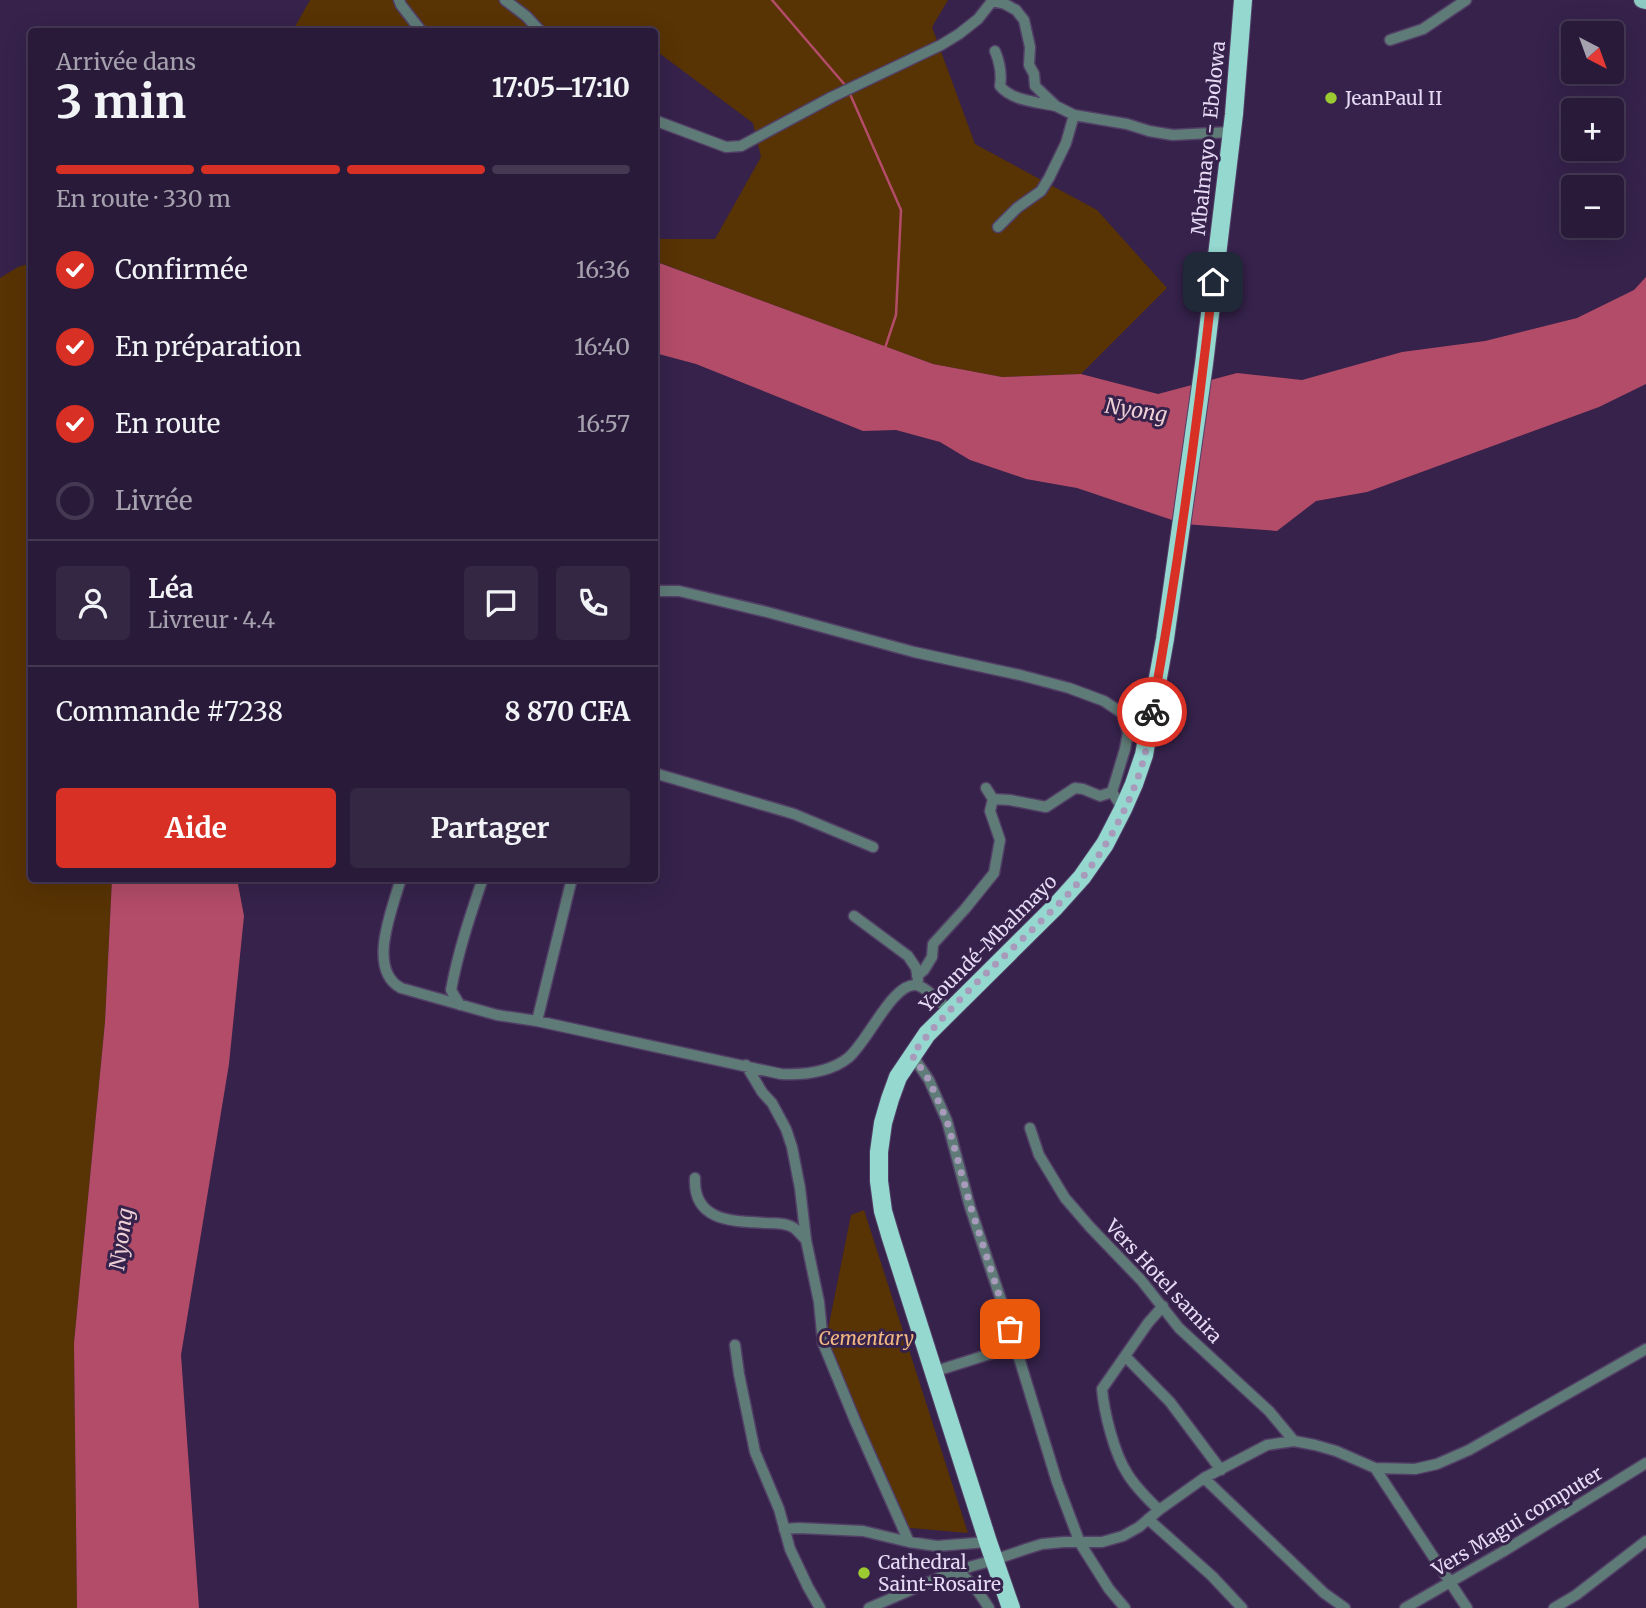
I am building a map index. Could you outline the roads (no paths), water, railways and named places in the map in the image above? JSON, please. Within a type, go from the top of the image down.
[{"type":"highway","name":"Mbalmayo - Ebolowa","points":[[1179,547],[1204,364],[1231,132],[1243,0]]},
{"type":"highway","name":"Yaoundé-Mbalmayo","points":[[1011,1608],[883,1211],[879,1152],[883,1122],[898,1077],[927,1034],[1082,877],[1105,844],[1124,808],[1144,755],[1166,639],[1179,547]]},
{"type":"street","points":[[399,0],[419,28]]},
{"type":"street","points":[[505,0],[537,28]]},
{"type":"street","points":[[1390,40],[1423,29],[1466,0]]},
{"type":"street","points":[[658,122],[726,147],[741,146],[832,97],[941,45],[978,19],[992,1],[1016,10],[1024,20],[1030,47],[1029,65],[1034,74],[1035,86],[1056,106]]},
{"type":"street","points":[[995,51],[1002,75],[1000,86],[1015,96],[1056,106],[1073,115],[1173,135],[1231,132]]},
{"type":"street","points":[[998,227],[1017,208],[1041,191],[1066,143],[1073,115]]},
{"type":"street","points":[[658,591],[680,592],[767,612],[914,652],[1020,675],[1104,701],[1122,713],[1128,733],[1112,792]]},
{"type":"street","points":[[658,775],[794,814],[873,847]]},
{"type":"street","points":[[993,799],[1046,807],[1075,788],[1100,796],[1112,792]]},
{"type":"street","points":[[400,882],[384,945],[383,963],[386,973],[395,985],[401,988],[497,1015],[537,1021],[781,1074],[799,1075],[836,1065],[857,1050],[896,993],[919,981],[932,957],[933,944],[994,873],[1000,840],[990,811],[993,799],[986,789]]},
{"type":"street","points":[[1112,792],[1124,808]]},
{"type":"street","points":[[460,1004],[451,990],[456,961],[482,882]]},
{"type":"street","points":[[537,1021],[571,882]]},
{"type":"street","points":[[855,916],[908,956],[916,968],[919,981],[950,1011]]},
{"type":"street","points":[[912,1055],[929,1080],[947,1121],[971,1208],[1057,1482],[1080,1542],[1109,1589],[1125,1608]]},
{"type":"street","points":[[746,1065],[786,1129],[800,1188],[823,1343],[909,1542]]},
{"type":"street","name":"Vers Hotel samira","points":[[1030,1128],[1039,1155],[1065,1198],[1141,1280],[1180,1328],[1269,1411],[1294,1441]]},
{"type":"street","points":[[695,1178],[694,1191],[710,1214],[738,1221],[782,1224],[793,1227],[806,1240]]},
{"type":"street","points":[[1158,1510],[1126,1471],[1115,1447],[1102,1389],[1148,1323],[1163,1307]]},
{"type":"street","points":[[735,1345],[755,1452],[779,1509],[790,1549],[820,1608]]},
{"type":"street","points":[[933,1372],[1015,1346]]},
{"type":"street","points":[[869,1608],[955,1571],[1042,1544],[1102,1542],[1123,1536],[1204,1478],[1267,1445],[1294,1441],[1315,1444],[1375,1468],[1415,1469],[1437,1464],[1509,1428],[1646,1349]]},
{"type":"street","points":[[1125,1356],[1170,1402],[1221,1470]]},
{"type":"street","name":"Vers Magui computer","points":[[1405,1608],[1516,1544],[1646,1463]]},
{"type":"street","points":[[1375,1468],[1467,1608]]},
{"type":"street","points":[[1204,1478],[1324,1594],[1345,1608]]},
{"type":"street","points":[[1148,1519],[1212,1576],[1242,1608]]},
{"type":"street","points":[[784,1529],[863,1531],[937,1546],[988,1542]]},
{"type":"street","points":[[1555,1608],[1646,1541]]},
{"type":"street","points":[[955,1571],[962,1574],[978,1591],[989,1608]]},
{"type":"water","name":"Nyong","points":[[658,262],[933,364],[1002,377],[1081,374],[1158,394],[1237,373],[1302,380],[1402,352],[1485,341],[1577,318],[1634,290],[1646,277],[1646,384],[1599,407],[1367,492],[1316,501],[1277,531],[1184,524],[1077,488],[1026,479],[970,460],[940,442],[896,430],[863,431],[696,364],[658,354]]},
{"type":"water","name":"Nyong","points":[[112,882],[238,882],[244,916],[229,1064],[181,1355],[199,1608],[77,1608],[74,1343],[105,1022]]},
{"type":"waterway","points":[[772,0],[845,85]]},
{"type":"waterway","points":[[850,94],[901,210],[896,315],[885,348]]},
{"type":"place","name":"JeanPaul II","points":[[1331,98]]},
{"type":"place","name":"Cathedral Saint-Rosaire","points":[[864,1573]]},
{"type":"park label","name":"Cementary","points":[[866,1338]]}]
